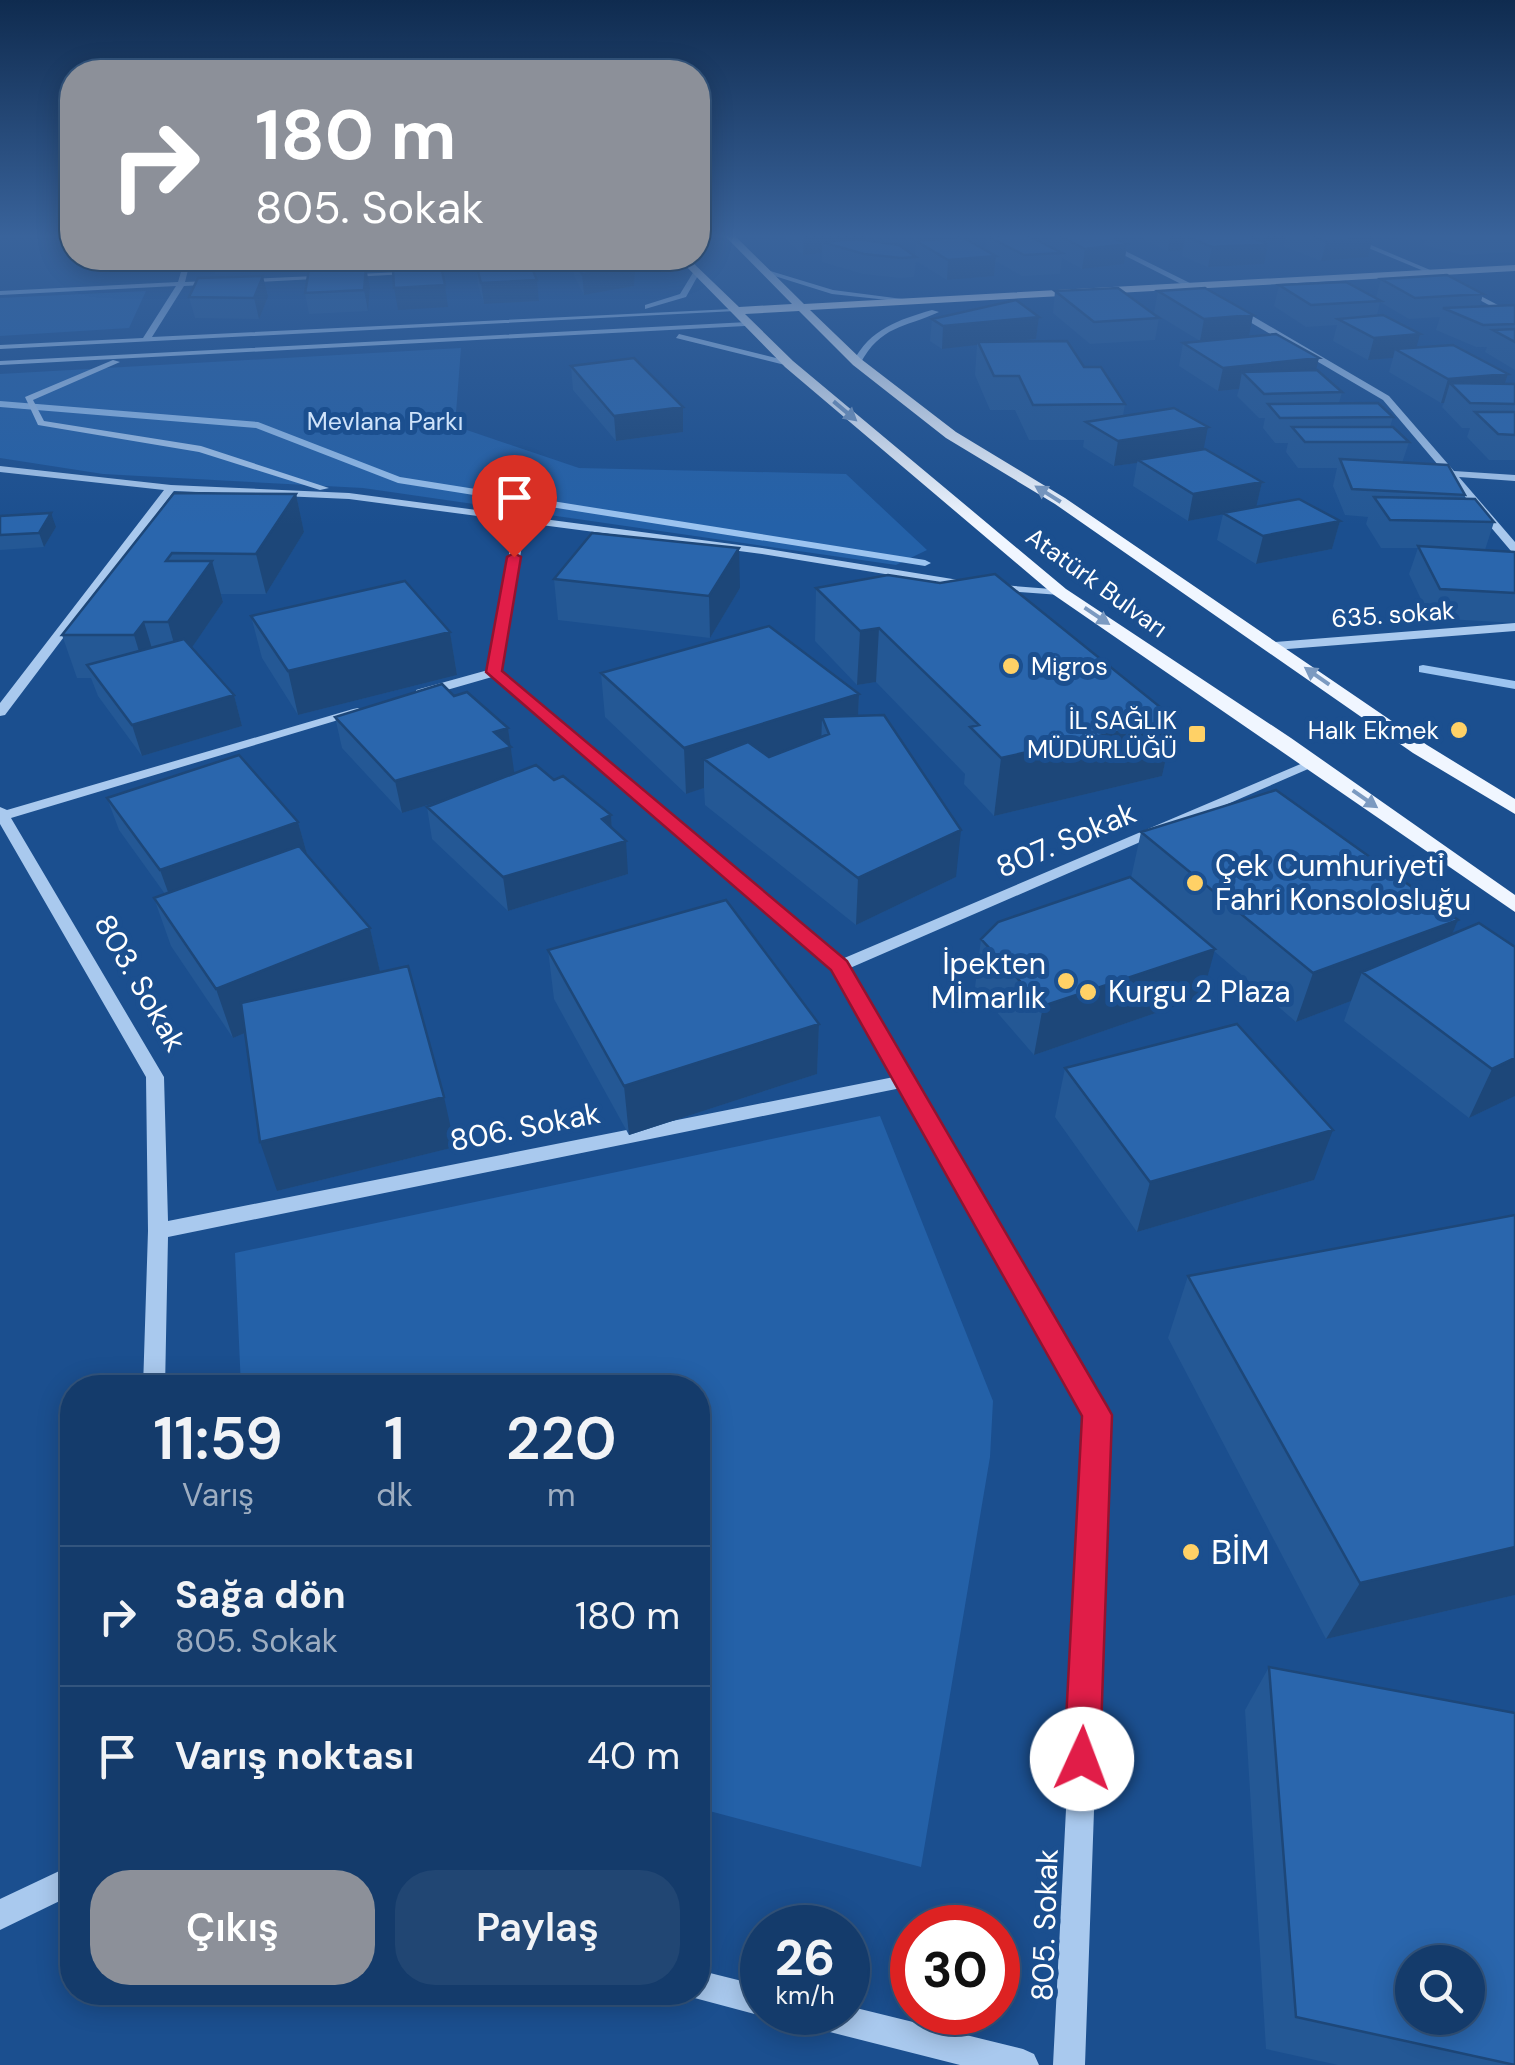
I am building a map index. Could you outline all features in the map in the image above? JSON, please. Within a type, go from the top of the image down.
[{"type":"main road","name":"Atatürk Bulvarı","points":[[754,331],[1060,592],[1515,905]]},
{"type":"main road","name":"Atatürk Bulvarı","points":[[824,331],[951,435],[1060,501],[1420,749],[1515,808]]},
{"type":"street","points":[[147,338],[151,331]]},
{"type":"street","points":[[0,347],[299,331]]},
{"type":"street","points":[[0,363],[600,331]]},
{"type":"street","points":[[612,331],[702,339],[789,364]]},
{"type":"street","points":[[857,362],[862,349],[882,331]]},
{"type":"street","points":[[1273,331],[1386,398],[1515,549]]},
{"type":"street","points":[[136,354],[28,398],[41,423],[202,449],[349,496]]},
{"type":"street","points":[[0,468],[171,488],[349,496],[762,551],[977,586],[1060,592]]},
{"type":"street","points":[[1452,474],[1515,478]]},
{"type":"street","points":[[0,712],[171,488]]},
{"type":"street","points":[[399,700],[494,672],[521,519]]},
{"type":"street","name":"635. sokak","points":[[1275,646],[1515,628]]},
{"type":"street","name":"805. Sokak","points":[[494,672],[840,966],[1097,1415],[1069,2065]]},
{"type":"street","points":[[2,813],[380,705]]},
{"type":"street","name":"807. Sokak","points":[[840,966],[1314,764]]},
{"type":"street","name":"803. Sokak","points":[[2,813],[155,1077],[158,1231],[154,1375]]},
{"type":"street","name":"806. Sokak","points":[[158,1231],[904,1081]]},
{"type":"street","points":[[0,1915],[60,1886]]},
{"type":"street","points":[[710,1988],[740,1996]]},
{"type":"street","points":[[870,2027],[1023,2065]]},
{"type":"green space","points":[[0,331],[75,331],[0,336]]},
{"type":"green space","name":"Mevlana Parkı","points":[[461,348],[455,426],[579,468],[846,474],[927,550],[896,565],[363,488],[103,474],[0,458],[0,374]]},
{"type":"green space","points":[[880,1116],[993,1401],[990,1457],[921,1867],[710,1811],[710,1375],[240,1375],[235,1253]]},
{"type":"building","points":[[1361,331],[1420,334],[1374,338]]},
{"type":"building","points":[[1496,331],[1515,331],[1515,342]]},
{"type":"building","points":[[1276,334],[1319,358],[1223,368],[1183,343]]},
{"type":"building","points":[[1067,341],[1084,367],[1101,367],[1125,404],[1033,405],[1019,376],[994,376],[978,342]]},
{"type":"building","points":[[1453,345],[1508,374],[1448,379],[1395,349]]},
{"type":"building","points":[[634,358],[683,407],[614,416],[571,366]]},
{"type":"building","points":[[1317,370],[1342,392],[1264,394],[1242,372]]},
{"type":"building","points":[[1450,383],[1515,384],[1515,404],[1470,403]]},
{"type":"building","points":[[1378,403],[1393,417],[1280,418],[1268,404]]},
{"type":"building","points":[[1174,408],[1208,427],[1118,441],[1086,422]]},
{"type":"building","points":[[1475,412],[1515,412],[1515,435],[1498,434]]},
{"type":"building","points":[[1292,427],[1393,427],[1409,442],[1305,442]]},
{"type":"building","points":[[1205,449],[1262,482],[1193,494],[1138,460]]},
{"type":"building","points":[[1340,459],[1448,465],[1465,495],[1352,489]]},
{"type":"building","points":[[174,493],[296,494],[256,554],[172,553],[166,561],[212,561],[168,622],[144,622],[134,635],[62,635]]},
{"type":"building","points":[[1374,497],[1475,499],[1494,522],[1390,520]]},
{"type":"building","points":[[1299,499],[1340,521],[1263,536],[1223,513]]},
{"type":"building","points":[[51,513],[39,533],[0,535],[0,516]]},
{"type":"building","points":[[592,533],[739,548],[709,596],[554,579]]},
{"type":"building","points":[[1418,546],[1515,552],[1515,593],[1440,589]]},
{"type":"building","points":[[995,574],[1175,719],[1001,758],[970,727],[979,725],[879,628],[860,631],[816,588],[888,575],[940,583]]},
{"type":"building","points":[[405,581],[450,632],[288,671],[251,616]]},
{"type":"building","points":[[769,626],[859,694],[684,748],[601,673]]},
{"type":"building","points":[[184,639],[234,695],[132,725],[87,665]]},
{"type":"building","points":[[442,684],[454,696],[467,692],[508,728],[494,732],[511,747],[395,781],[335,717]]},
{"type":"building","points":[[884,715],[961,830],[858,878],[704,759],[748,742],[769,757],[829,734],[822,717]]},
{"type":"building","points":[[239,755],[298,822],[160,870],[107,798]]},
{"type":"building","points":[[536,765],[554,780],[563,776],[611,815],[602,819],[626,841],[503,877],[427,807]]},
{"type":"building","points":[[1276,790],[1458,920],[1313,973],[1141,832]]},
{"type":"building","points":[[299,846],[370,928],[216,989],[154,898]]},
{"type":"building","points":[[1130,877],[1215,949],[1043,1006],[981,939],[998,922]]},
{"type":"building","points":[[726,900],[819,1024],[624,1086],[548,950]]},
{"type":"building","points":[[1479,923],[1515,947],[1515,1058],[1492,1069],[1362,972]]},
{"type":"building","points":[[408,966],[444,1097],[260,1142],[241,1003]]},
{"type":"building","points":[[1237,1024],[1333,1130],[1150,1182],[1065,1068]]},
{"type":"building","points":[[1515,1215],[1515,1547],[1360,1583],[1188,1276]]},
{"type":"building","points":[[1269,1667],[1515,1713],[1515,2065],[1296,2017]]},
{"type":"waterway","points":[[0,404],[258,425],[398,480],[925,563]]},
{"type":"waterway","points":[[1423,669],[1515,685]]},
{"type":"place","name":"Migros","points":[[1011,666]]},
{"type":"place","name":"Halk Ekmek","points":[[1459,730]]},
{"type":"place","name":"İL SAĞLIK MÜDÜRLÜĞÜ","points":[[1197,734]]},
{"type":"place","name":"Çek Cumhuriyeti Fahri Konsolosluğu","points":[[1195,883]]},
{"type":"place","name":"İpekten Mİmarlık","points":[[1066,981]]},
{"type":"place","name":"Kurgu 2 Plaza","points":[[1088,992]]},
{"type":"place","name":"BİM","points":[[1191,1552]]},
{"type":"route","points":[[514,557],[494,672],[840,966],[1097,1415],[1082,1759]]}]
